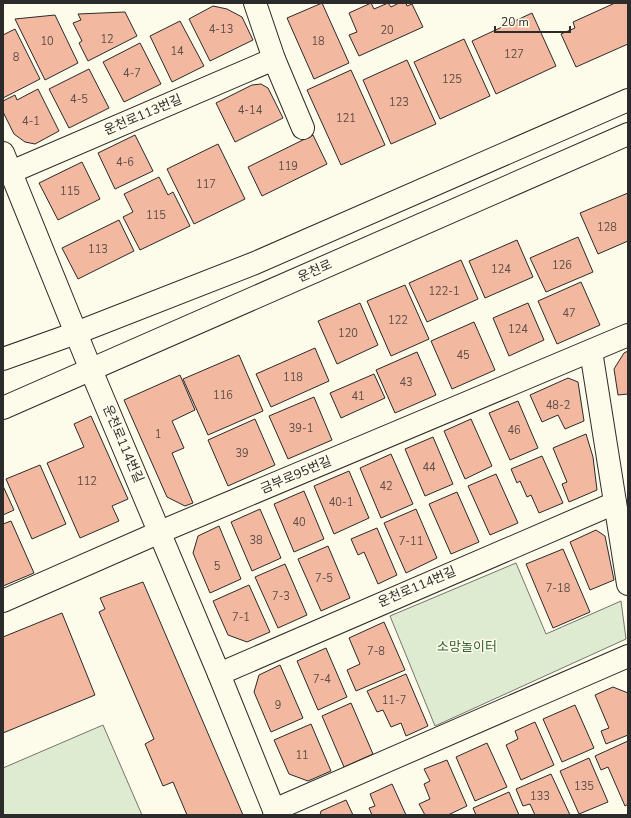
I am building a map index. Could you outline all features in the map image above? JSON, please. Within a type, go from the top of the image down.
[{"type":"street","points":[[255,3],[274,59],[303,128]]},
{"type":"street","name":"운천로113번길","points":[[91,370],[7,162],[274,59]]},
{"type":"street","points":[[3,359],[76,333],[255,263],[628,100]]},
{"type":"street","name":"운천로","points":[[3,408],[628,134]]},
{"type":"street","name":"금부로95번길","points":[[3,601],[160,532],[628,335]]},
{"type":"street","points":[[591,351],[628,584]]},
{"type":"street","name":"운천로114번길","points":[[91,370],[160,532],[275,812],[628,656]]},
{"type":"street","name":"운천로114번길","points":[[219,674],[615,503]]},
{"type":"green space","name":"소망놀이터","points":[[516,563],[546,634],[621,601],[626,639],[435,726],[390,616]]},
{"type":"green space","points":[[103,725],[142,815],[3,815],[3,768]]},
{"type":"building","points":[[322,3],[349,63],[314,79],[287,18]]},
{"type":"building","points":[[371,3],[374,9],[388,3],[391,7],[399,3],[406,3],[407,6],[412,4],[423,27],[359,56],[349,35],[357,32],[349,13]]},
{"type":"building","points":[[615,3],[628,3],[628,44],[576,67],[561,34],[575,28],[573,22]]},
{"type":"building","points":[[213,6],[227,9],[242,17],[253,40],[210,61],[189,19]]},
{"type":"building","points":[[125,12],[137,36],[88,61],[79,43],[82,41],[73,23],[81,20],[78,14]]},
{"type":"building","points":[[532,13],[556,66],[496,94],[472,41]]},
{"type":"building","points":[[55,15],[78,63],[45,80],[15,19]]},
{"type":"building","points":[[180,21],[204,66],[172,82],[150,36]]},
{"type":"building","points":[[15,29],[40,79],[3,98],[3,35]]},
{"type":"building","points":[[464,39],[490,96],[440,119],[414,62]]},
{"type":"building","points":[[140,43],[161,84],[124,102],[103,62]]},
{"type":"building","points":[[407,60],[436,124],[391,144],[363,80]]},
{"type":"building","points":[[89,69],[109,108],[69,128],[49,89]]},
{"type":"building","points":[[351,70],[385,145],[341,165],[307,90]]},
{"type":"building","points":[[261,84],[268,88],[283,118],[235,142],[216,103],[252,85]]},
{"type":"building","points":[[38,89],[59,131],[35,144],[25,142],[14,134],[3,112],[3,101],[15,95],[17,100]]},
{"type":"building","points":[[135,135],[153,171],[115,189],[98,153]]},
{"type":"building","points":[[313,135],[327,164],[262,196],[248,167]]},
{"type":"building","points":[[218,144],[245,199],[194,224],[167,169]]},
{"type":"building","points":[[82,162],[100,199],[58,220],[39,183]]},
{"type":"building","points":[[159,177],[168,195],[173,192],[190,226],[140,250],[123,217],[133,212],[124,194]]},
{"type":"building","points":[[628,193],[628,241],[598,254],[580,213]]},
{"type":"building","points":[[119,220],[134,251],[78,279],[62,248]]},
{"type":"building","points":[[578,237],[593,272],[546,292],[530,258]]},
{"type":"building","points":[[517,240],[533,277],[485,298],[469,261]]},
{"type":"building","points":[[461,260],[478,299],[427,322],[409,283]]},
{"type":"building","points":[[581,282],[600,325],[557,344],[538,301]]},
{"type":"building","points":[[405,285],[429,339],[391,356],[367,301]]},
{"type":"building","points":[[360,303],[378,345],[337,364],[318,321]]},
{"type":"building","points":[[528,303],[544,340],[509,356],[493,318]]},
{"type":"building","points":[[474,322],[495,370],[452,389],[431,341]]},
{"type":"building","points":[[315,348],[329,381],[271,407],[256,374]]},
{"type":"building","points":[[628,351],[628,394],[618,395],[614,369],[624,353]]},
{"type":"building","points":[[417,352],[436,395],[395,413],[376,370]]},
{"type":"building","points":[[239,355],[263,411],[208,435],[183,379]]},
{"type":"building","points":[[374,374],[385,398],[341,418],[330,393]]},
{"type":"building","points":[[180,375],[195,410],[172,421],[184,448],[172,453],[193,503],[185,506],[167,497],[124,400]]},
{"type":"building","points":[[568,378],[578,382],[584,421],[565,429],[558,415],[542,422],[530,395]]},
{"type":"building","points":[[314,397],[332,440],[288,459],[269,416]]},
{"type":"building","points":[[518,401],[538,448],[510,460],[489,413]]},
{"type":"building","points":[[91,416],[128,499],[112,506],[119,521],[80,538],[47,463],[84,447],[74,424]]},
{"type":"building","points":[[255,419],[275,465],[228,486],[208,440]]},
{"type":"building","points":[[471,419],[492,466],[465,479],[444,431]]},
{"type":"building","points":[[586,434],[593,457],[597,490],[569,502],[562,484],[567,482],[553,448]]},
{"type":"building","points":[[433,437],[453,484],[425,496],[405,449]]},
{"type":"building","points":[[391,454],[413,504],[381,518],[360,468]]},
{"type":"building","points":[[542,456],[563,503],[539,513],[531,495],[527,497],[520,481],[517,483],[511,469]]},
{"type":"building","points":[[40,465],[66,524],[32,539],[6,479]]},
{"type":"building","points":[[349,471],[369,518],[334,534],[314,486]]},
{"type":"building","points":[[496,474],[518,523],[490,535],[468,486]]},
{"type":"building","points":[[3,486],[14,510],[3,515]]},
{"type":"building","points":[[304,491],[324,539],[294,552],[274,504]]},
{"type":"building","points":[[457,492],[479,542],[451,554],[429,504]]},
{"type":"building","points":[[260,509],[281,558],[252,571],[231,522]]},
{"type":"building","points":[[416,509],[437,558],[406,573],[384,523]]},
{"type":"building","points":[[11,521],[34,573],[3,586],[3,524]]},
{"type":"building","points":[[219,526],[241,579],[210,593],[193,553],[198,536]]},
{"type":"building","points":[[377,528],[397,575],[378,584],[364,552],[358,555],[351,539]]},
{"type":"building","points":[[596,530],[605,536],[614,580],[590,590],[570,542]]},
{"type":"building","points":[[328,546],[350,598],[321,611],[298,559]]},
{"type":"building","points":[[563,549],[590,612],[553,628],[526,564]]},
{"type":"building","points":[[285,564],[307,615],[278,628],[255,577]]},
{"type":"building","points":[[143,582],[243,815],[187,815],[173,782],[163,786],[145,744],[154,739],[99,612],[105,609],[100,598]]},
{"type":"building","points":[[249,585],[270,632],[247,642],[228,635],[213,601]]},
{"type":"building","points":[[62,613],[95,695],[3,733],[3,637]]},
{"type":"building","points":[[384,622],[405,670],[356,691],[347,670],[360,664],[349,638]]},
{"type":"building","points":[[326,648],[347,697],[318,710],[297,661]]},
{"type":"building","points":[[280,665],[303,718],[271,732],[254,692],[259,675]]},
{"type":"building","points":[[406,674],[428,726],[406,736],[401,723],[391,727],[383,710],[377,712],[367,691]]},
{"type":"building","points":[[613,687],[628,693],[628,735],[606,744],[601,731],[609,728],[595,695]]},
{"type":"building","points":[[351,703],[373,754],[344,767],[322,716]]},
{"type":"building","points":[[575,705],[594,748],[562,762],[543,719]]},
{"type":"building","points":[[535,722],[554,765],[521,780],[506,745],[518,739],[515,731]]},
{"type":"building","points":[[311,724],[331,771],[308,781],[289,774],[274,740]]},
{"type":"building","points":[[628,741],[628,804],[625,806],[608,767],[601,770],[595,756]]},
{"type":"building","points":[[487,743],[507,787],[475,801],[456,757]]},
{"type":"building","points":[[589,758],[608,802],[579,814],[560,771]]},
{"type":"building","points":[[447,760],[467,806],[448,815],[425,815],[419,804],[430,799],[424,784],[430,781],[424,769]]},
{"type":"building","points":[[551,774],[570,815],[535,815],[530,804],[523,806],[516,789]]},
{"type":"building","points":[[392,784],[406,815],[372,815],[369,808],[375,806],[370,794]]},
{"type":"building","points":[[509,792],[519,815],[476,815],[473,808]]},
{"type":"building","points":[[346,800],[353,815],[320,815],[321,811]]}]
